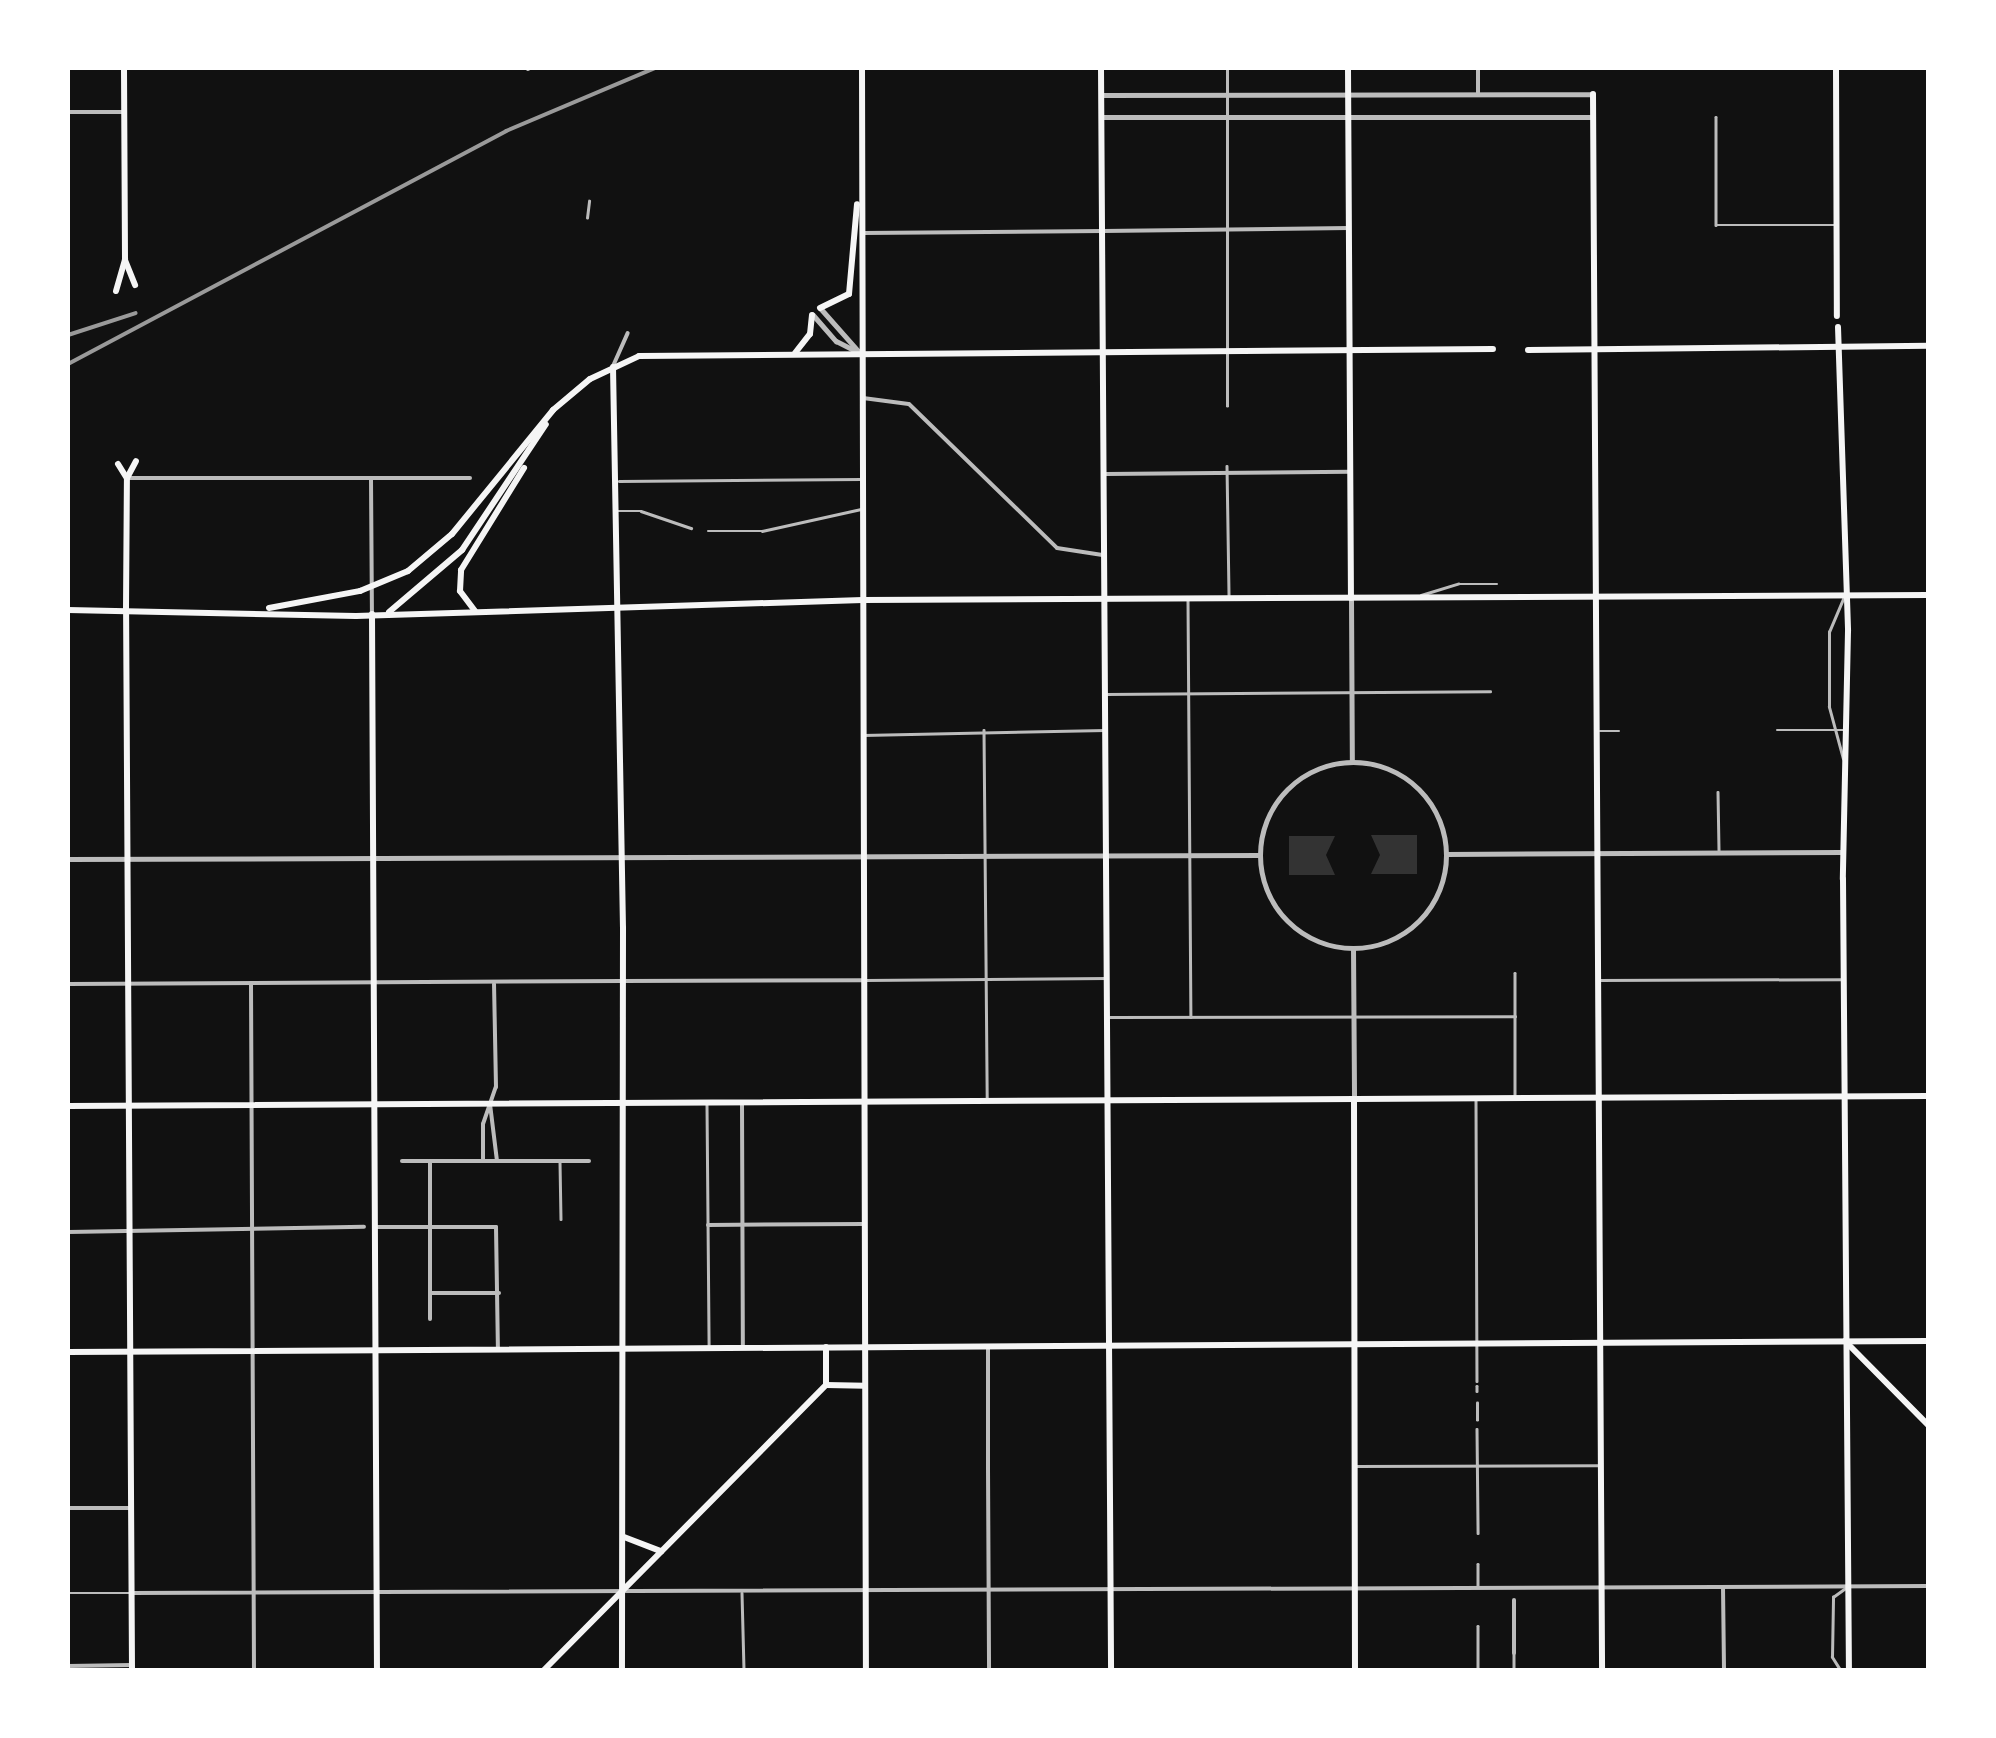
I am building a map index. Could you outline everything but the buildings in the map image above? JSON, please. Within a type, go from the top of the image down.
[{"type":"main road","points":[[116,291],[125,259],[124,68]]},
{"type":"main road","points":[[861,68],[866,1670]]},
{"type":"main road","points":[[1101,68],[1112,1670]]},
{"type":"main road","points":[[1348,68],[1351,598]]},
{"type":"main road","points":[[1836,68],[1837,316]]},
{"type":"main road","points":[[1593,94],[1602,1670]]},
{"type":"main road","points":[[820,308],[848,294],[860,189]]},
{"type":"main road","points":[[125,259],[135,285]]},
{"type":"main road","points":[[795,353],[809,336],[812,315]]},
{"type":"main road","points":[[1838,326],[1845,595],[1849,1670]]},
{"type":"main road","points":[[1528,350],[1928,346]]},
{"type":"main road","points":[[263,609],[372,588],[444,543],[553,410],[613,366],[672,353],[1494,350]]},
{"type":"main road","points":[[613,366],[623,981],[622,1670]]},
{"type":"main road","points":[[479,612],[462,595],[461,570],[553,410]]},
{"type":"main road","points":[[126,478],[136,461]]},
{"type":"main road","points":[[372,614],[402,604],[462,550],[526,462]]},
{"type":"main road","points":[[118,464],[126,478],[132,1668]]},
{"type":"main road","points":[[68,610],[263,609],[372,614],[619,612],[863,600],[1928,595]]},
{"type":"main road","points":[[372,614],[377,1670]]},
{"type":"main road","points":[[68,1106],[1928,1096]]},
{"type":"main road","points":[[1354,1100],[1356,1670]]},
{"type":"main road","points":[[1846,1341],[1928,1425]]},
{"type":"main road","points":[[68,1352],[1928,1341]]},
{"type":"main road","points":[[544,1670],[826,1385],[826,1347]]},
{"type":"main road","points":[[826,1385],[866,1386]]},
{"type":"main road","points":[[624,1536],[663,1551]]},
{"type":"street","points":[[1478,68],[1478,94]]},
{"type":"street","points":[[1102,95],[1593,94]]},
{"type":"street","points":[[68,112],[125,112]]},
{"type":"street","points":[[1102,117],[1593,116]]},
{"type":"street","points":[[860,233],[1350,228]]},
{"type":"street","points":[[820,308],[860,353]]},
{"type":"street","points":[[812,315],[836,341],[860,353]]},
{"type":"street","points":[[613,366],[628,332]]},
{"type":"street","points":[[861,398],[910,404],[1057,548],[1107,555]]},
{"type":"street","points":[[1106,474],[1350,472]]},
{"type":"street","points":[[126,478],[470,478]]},
{"type":"street","points":[[372,478],[372,614]]},
{"type":"street","points":[[1351,598],[1352,762]]},
{"type":"street","points":[[1352,762],[1388,769],[1419,790],[1438,819],[1446,854],[1440,888],[1424,914],[1399,936],[1353,948],[1317,940],[1287,920],[1267,890],[1260,856],[1267,820],[1288,789],[1318,769],[1352,762]]},
{"type":"street","points":[[1446,854],[1843,852]]},
{"type":"street","points":[[68,859],[1260,856]]},
{"type":"street","points":[[1353,948],[1354,1100]]},
{"type":"street","points":[[68,984],[863,980]]},
{"type":"street","points":[[251,983],[254,1670]]},
{"type":"street","points":[[483,1161],[496,1087],[494,984]]},
{"type":"street","points":[[742,1102],[743,1348]]},
{"type":"street","points":[[490,1104],[496,1161]]},
{"type":"street","points":[[430,1161],[430,1319]]},
{"type":"street","points":[[402,1162],[589,1161]]},
{"type":"street","points":[[708,1225],[864,1224]]},
{"type":"street","points":[[68,1232],[364,1227]]},
{"type":"street","points":[[374,1227],[496,1227],[498,1349]]},
{"type":"street","points":[[430,1294],[499,1293]]},
{"type":"street","points":[[988,1346],[989,1670]]},
{"type":"street","points":[[68,1508],[131,1508]]},
{"type":"street","points":[[132,1593],[1928,1586]]},
{"type":"street","points":[[1723,1587],[1724,1670]]},
{"type":"street","points":[[1514,1600],[1514,1654]]},
{"type":"street","points":[[68,1666],[132,1668]]},
{"type":"lane","points":[[1228,68],[1228,406]]},
{"type":"lane","points":[[1716,117],[1716,225],[1836,225]]},
{"type":"lane","points":[[587,218],[590,201]]},
{"type":"lane","points":[[1227,466],[1229,598]]},
{"type":"lane","points":[[616,481],[862,479]]},
{"type":"lane","points":[[708,531],[762,531],[862,508]]},
{"type":"lane","points":[[616,511],[641,511],[691,528]]},
{"type":"lane","points":[[1416,597],[1458,584],[1497,584]]},
{"type":"lane","points":[[1844,762],[1829,708],[1829,632],[1845,595]]},
{"type":"lane","points":[[1188,599],[1191,1017]]},
{"type":"lane","points":[[1106,694],[1490,691]]},
{"type":"lane","points":[[984,730],[987,1101]]},
{"type":"lane","points":[[862,735],[1106,730]]},
{"type":"lane","points":[[1777,730],[1846,730]]},
{"type":"lane","points":[[1596,731],[1619,731]]},
{"type":"lane","points":[[1718,792],[1719,853]]},
{"type":"lane","points":[[1515,973],[1515,1098]]},
{"type":"lane","points":[[863,980],[1108,978]]},
{"type":"lane","points":[[1598,980],[1844,979]]},
{"type":"lane","points":[[1109,1017],[1515,1016]]},
{"type":"lane","points":[[1476,1099],[1477,1386]]},
{"type":"lane","points":[[707,1102],[709,1348]]},
{"type":"lane","points":[[560,1161],[561,1219]]},
{"type":"lane","points":[[1477,1404],[1477,1420]]},
{"type":"lane","points":[[1477,1429],[1478,1533]]},
{"type":"lane","points":[[1355,1466],[1601,1465]]},
{"type":"lane","points":[[1478,1564],[1478,1588]]},
{"type":"lane","points":[[1840,1670],[1832,1657],[1832,1597],[1849,1586]]},
{"type":"lane","points":[[742,1592],[744,1670]]},
{"type":"lane","points":[[68,1593],[132,1593]]},
{"type":"lane","points":[[1478,1626],[1478,1670]]},
{"type":"lane","points":[[1514,1654],[1514,1670]]},
{"type":"shaded area","points":[[1371,835],[1417,835],[1417,874],[1371,874],[1380,855]]},
{"type":"shaded area","points":[[1289,836],[1335,836],[1326,855],[1335,875],[1289,875]]},
{"type":"railway","points":[[68,364],[506,131],[655,68]]},
{"type":"railway","points":[[68,335],[136,313]]}]
